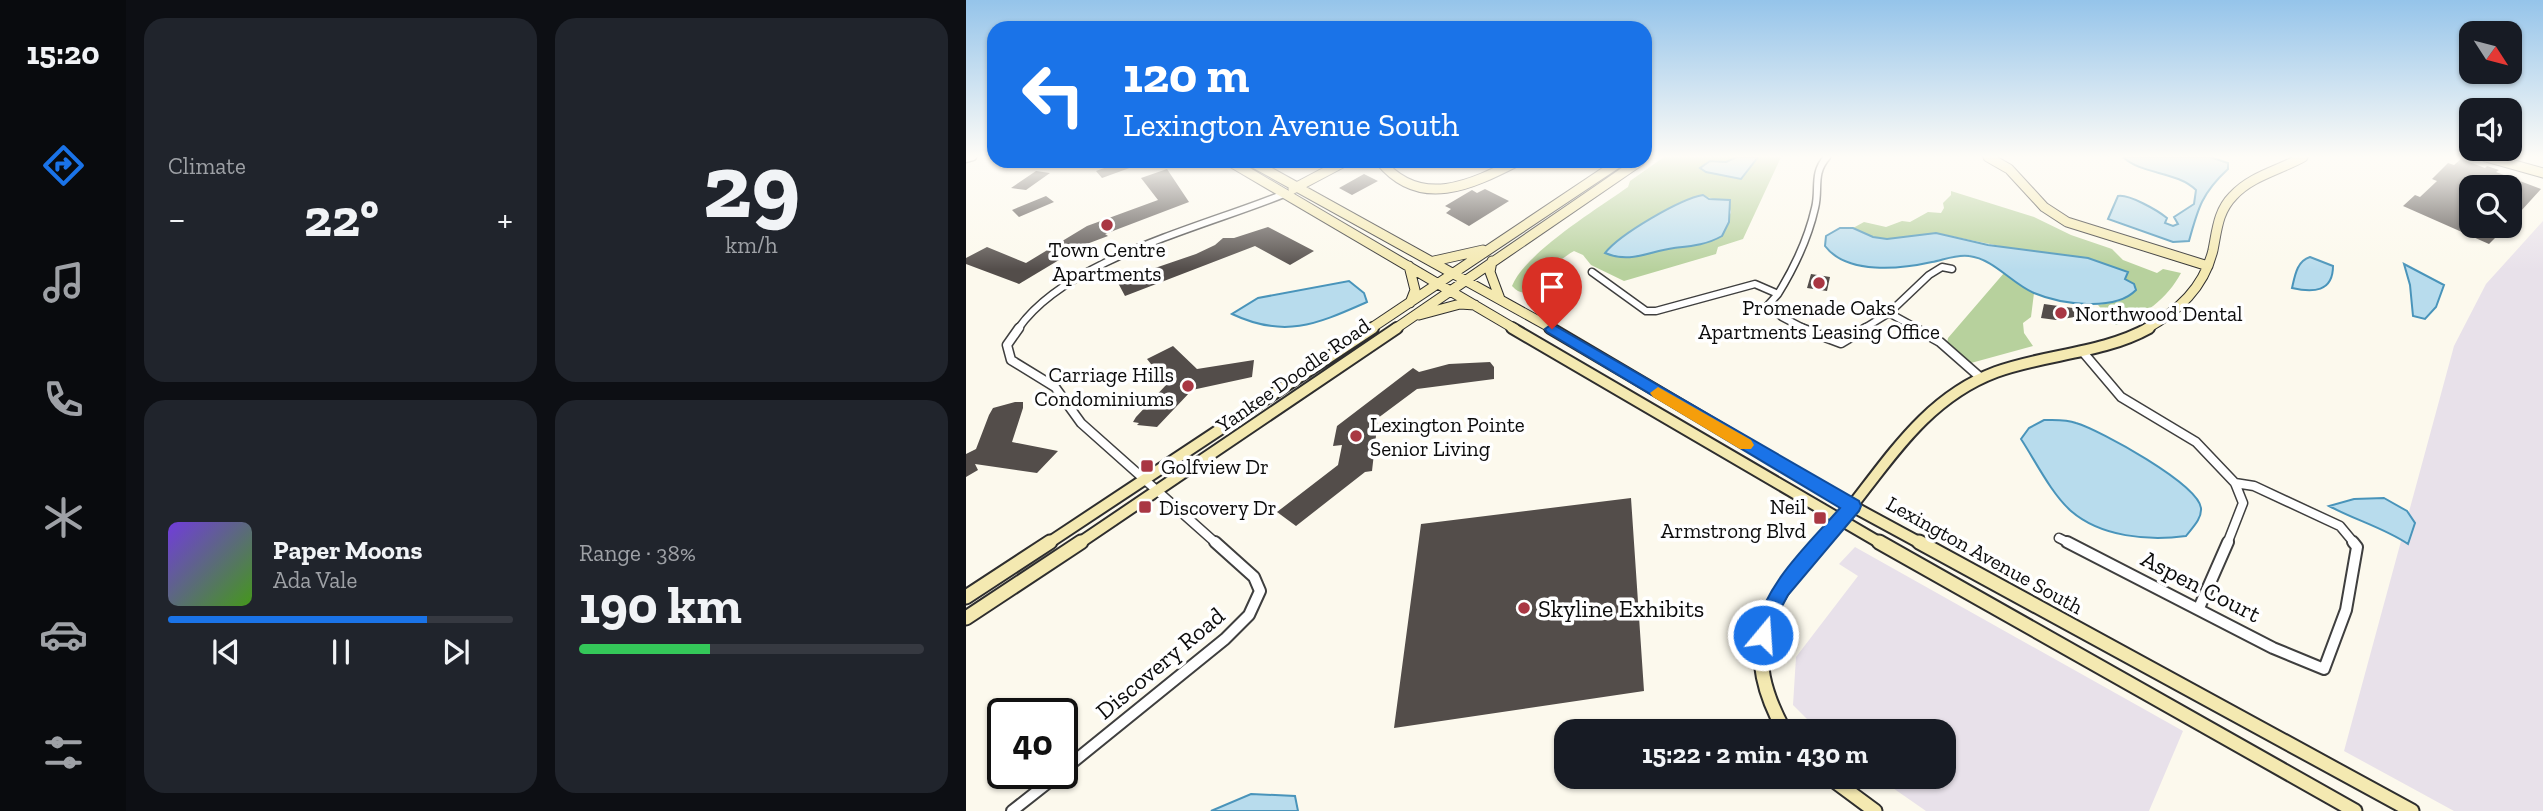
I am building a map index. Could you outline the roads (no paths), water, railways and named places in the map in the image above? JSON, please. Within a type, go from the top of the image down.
[{"type":"street","name":"Discovery Road","points":[[1078,758],[1225,639],[1249,615],[1260,591],[1254,577],[1081,423],[1055,387],[1011,360],[1007,345],[1014,328],[1056,293],[1116,258],[1164,238],[1249,210],[1282,195]]},
{"type":"street","name":"Lexington Avenue South","points":[[1285,195],[1451,289],[1841,521],[2356,811]]},
{"type":"street","name":"Lexington Avenue South","points":[[1311,195],[1500,299],[1852,506],[2412,811]]},
{"type":"street","name":"Yankee Doodle Road","points":[[966,597],[1146,480],[1571,195]]},
{"type":"street","name":"Yankee Doodle Road","points":[[966,618],[1159,491],[1590,195]]},
{"type":"street","points":[[1816,195],[1816,205],[1790,274],[1769,305],[1775,314],[1841,343],[1889,313],[1929,275],[1942,267],[1952,268]]},
{"type":"street","points":[[2033,195],[2044,207],[2067,222],[2208,266]]},
{"type":"street","points":[[1778,719],[1763,676],[1761,649],[1765,622],[1781,589],[1841,521],[1929,412],[1946,398],[1998,371],[2124,339],[2162,320],[2196,290],[2208,266],[2219,218],[2234,195]]},
{"type":"street","points":[[1430,260],[1448,260],[1492,248]]},
{"type":"street","points":[[1492,261],[1490,272],[1500,299]]},
{"type":"street","points":[[1409,266],[1415,290],[1410,303]]},
{"type":"street","points":[[1592,272],[1598,279],[1634,299],[1646,311],[1656,312],[1755,284],[1778,294]]},
{"type":"street","points":[[1409,318],[1460,304],[1478,305]]},
{"type":"street","points":[[1889,313],[1940,342],[1982,378]]},
{"type":"street","points":[[2082,351],[2122,397],[2196,442],[2235,483],[2243,503],[2199,608]]},
{"type":"street","name":"Aspen Court","points":[[2059,538],[2273,648],[2324,669],[2332,652],[2346,601],[2357,547],[2340,526],[2254,486],[2235,483]]},
{"type":"street","name":"Discovery Road","points":[[1012,811],[1040,789]]},
{"type":"street","points":[[1845,789],[1875,811]]},
{"type":"water","points":[[1703,195],[1709,199],[1730,200],[1729,222],[1722,236],[1699,245],[1640,256],[1623,257],[1605,253],[1623,236],[1651,218]]},
{"type":"water","points":[[2195,195],[2206,195],[2195,219],[2189,241],[2173,242],[2108,219],[2118,196],[2129,197],[2150,207],[2167,218],[2165,223],[2173,226],[2178,224],[2174,217],[2194,204]]},
{"type":"water","points":[[1840,228],[1853,228],[1873,237],[1887,239],[1936,233],[1988,245],[2088,258],[2128,272],[2125,279],[2134,284],[2136,290],[2127,297],[2101,304],[2072,303],[2034,293],[1994,266],[1969,256],[1955,256],[1905,267],[1860,266],[1847,262],[1825,246],[1826,236]]},
{"type":"water","points":[[2310,257],[2333,266],[2330,281],[2320,289],[2292,288],[2299,265]]},
{"type":"water","points":[[2404,264],[2444,285],[2436,307],[2425,319],[2413,316],[2410,285]]},
{"type":"water","points":[[1349,281],[1364,293],[1367,302],[1316,322],[1301,326],[1268,326],[1232,314],[1258,298]]},
{"type":"water","points":[[2044,420],[2068,421],[2088,428],[2166,472],[2196,498],[2201,508],[2196,523],[2186,536],[2156,538],[2111,532],[2083,520],[2057,495],[2021,439],[2029,428]]},
{"type":"water","points":[[2384,498],[2407,511],[2415,523],[2408,544],[2329,506],[2354,499]]},
{"type":"water","points":[[1251,794],[1295,796],[1298,811],[1211,811]]},
{"type":"place","name":"Town Centre Apartments","points":[[1107,225]]},
{"type":"place","name":"Promenade Oaks Apartments Leasing Office","points":[[1819,283]]},
{"type":"place","name":"Northwood Dental","points":[[2061,313]]},
{"type":"place","name":"Carriage Hills Condominiums","points":[[1188,386]]},
{"type":"place","name":"Lexington Pointe Senior Living","points":[[1356,436]]},
{"type":"place","name":"Golfview Dr","points":[[1147,466]]},
{"type":"place","name":"Discovery Dr","points":[[1145,507]]},
{"type":"place","name":"Neil Armstrong Blvd","points":[[1820,518]]},
{"type":"place","name":"Skyline Exhibits","points":[[1524,608]]}]
